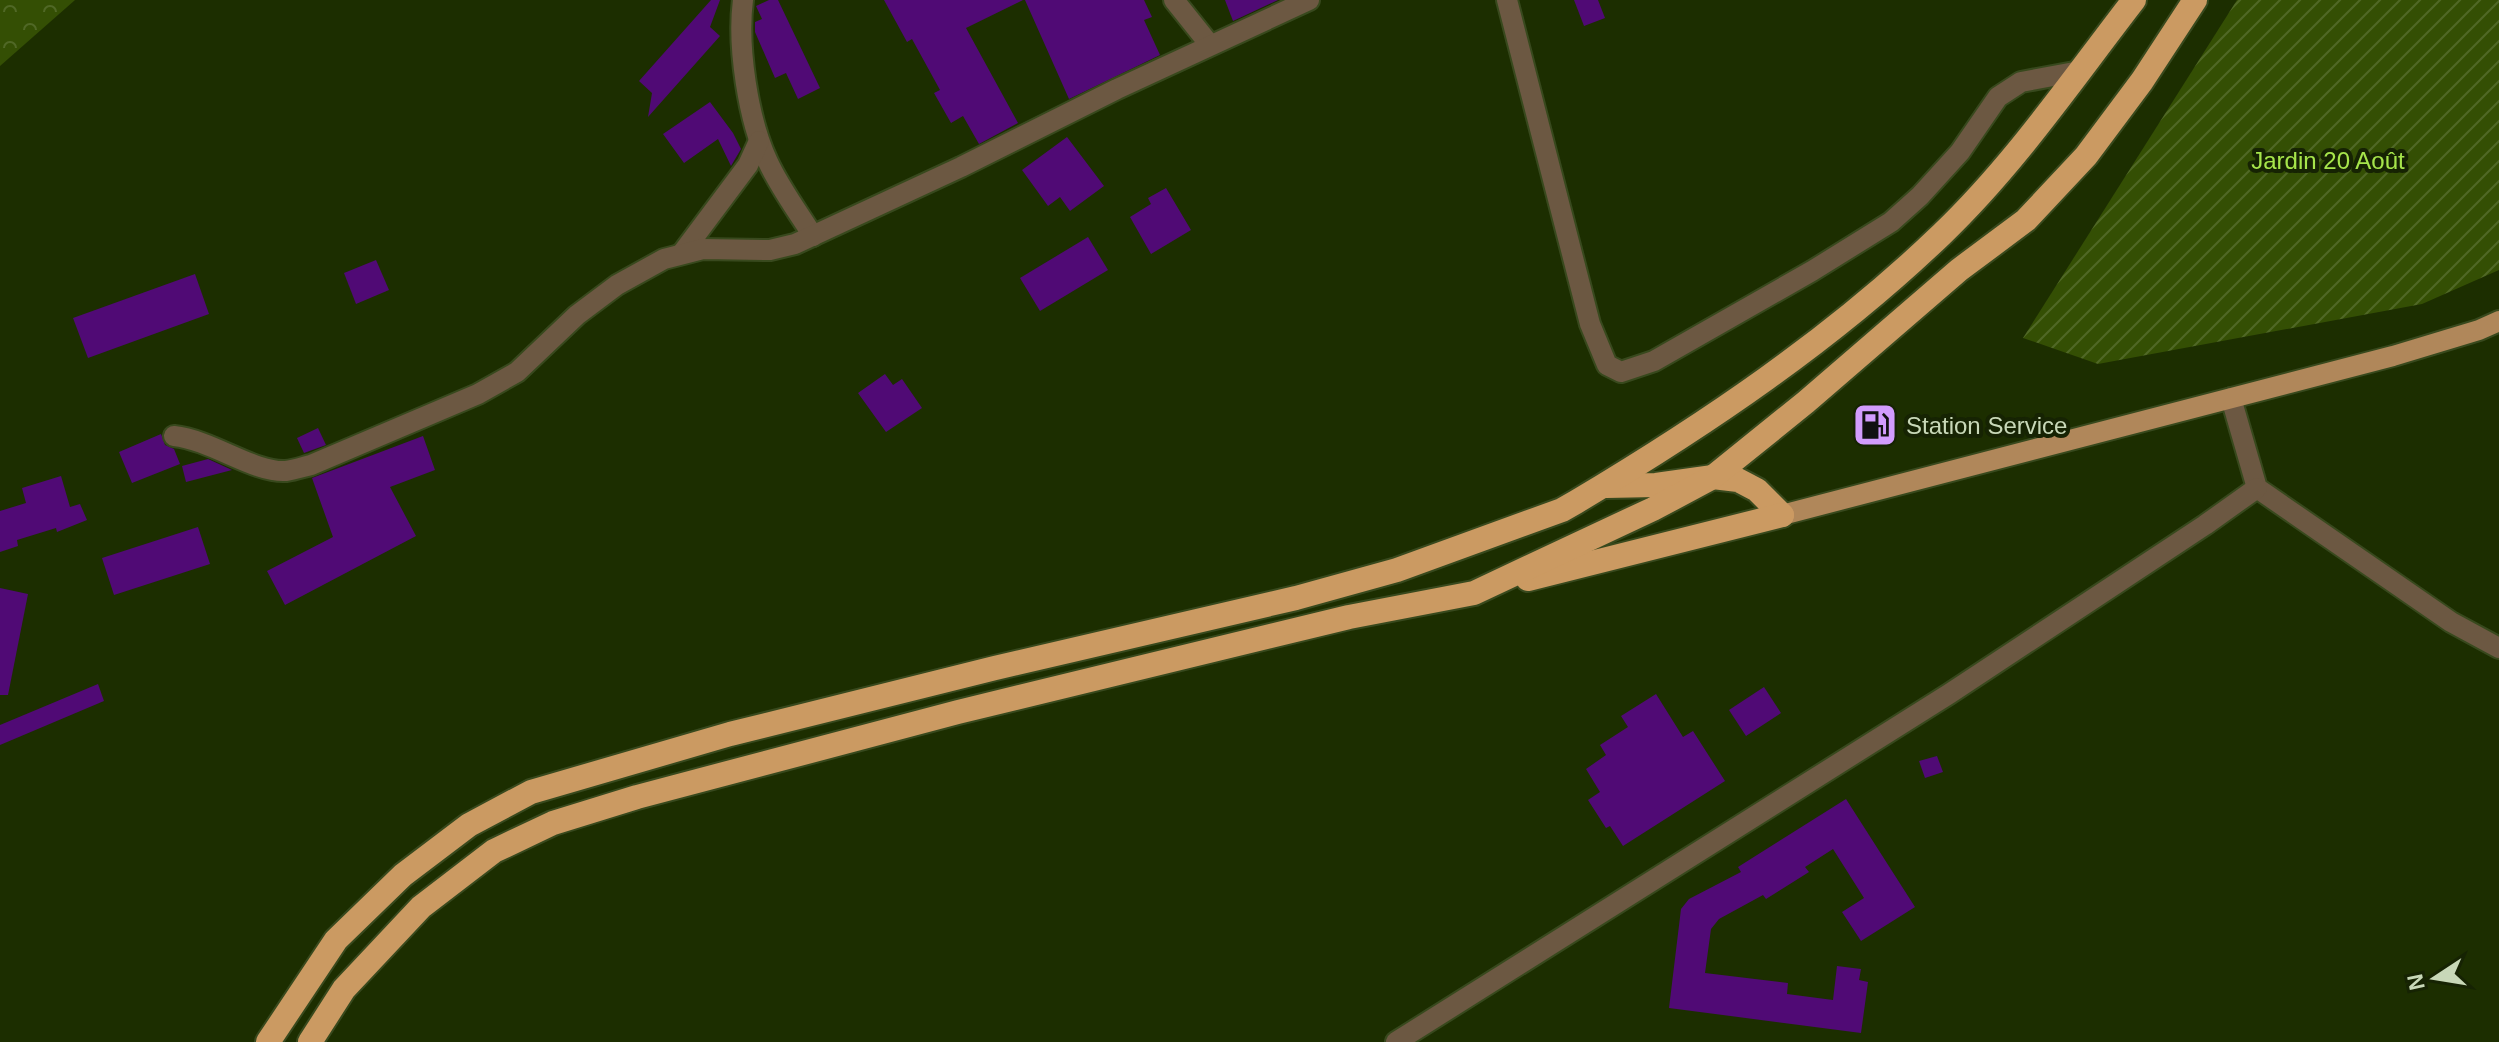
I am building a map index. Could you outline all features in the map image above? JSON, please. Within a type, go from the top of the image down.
[{"type":"highway","points":[[268,1042],[336,940],[403,875],[469,825],[531,792],[730,734],[1296,598],[1397,570],[1562,510],[1681,439],[1840,323],[1942,233],[2035,132],[2134,0]]},
{"type":"highway","points":[[1474,593],[1653,509],[1713,477],[1818,392],[1959,270],[2026,220],[2086,156],[2142,81],[2195,0]]},
{"type":"highway","points":[[1602,487],[1656,485],[1713,477],[1738,480],[1757,490],[1782,515]]},
{"type":"highway","points":[[310,1042],[344,989],[421,907],[494,851],[553,823],[637,797],[973,708],[1349,617],[1474,593],[1782,515]]},
{"type":"main road","points":[[1782,515],[2393,356],[2499,321]]},
{"type":"street","points":[[743,0],[740,32],[759,141],[770,166],[813,236]]},
{"type":"street","points":[[1174,0],[1210,45]]},
{"type":"street","points":[[174,436],[193,438],[257,466],[284,471],[311,465],[478,394],[517,372],[577,315],[617,285],[664,259],[703,249],[770,250],[795,244],[1309,0]]},
{"type":"street","points":[[1507,0],[1590,324],[1607,365],[1621,372],[1654,361],[1891,222],[1920,196],[1960,152],[1998,97],[2021,82],[2080,71]]},
{"type":"street","points":[[683,252],[748,165],[759,141]]},
{"type":"street","points":[[2231,398],[2257,488],[2451,622],[2499,648]]},
{"type":"street","points":[[1396,1042],[1936,703],[2257,488]]},
{"type":"green space","points":[[0,0],[75,0],[0,66]]},
{"type":"green space","name":"Jardin 20 Août","points":[[2237,0],[2499,0],[2499,270],[2422,304],[2098,364],[2023,338]]},
{"type":"building","points":[[711,0],[720,0],[710,27],[720,36],[648,117],[652,93],[639,81]]},
{"type":"building","points":[[778,0],[820,88],[798,99],[786,73],[775,78],[755,32],[755,22],[762,19],[756,6]]},
{"type":"building","points":[[884,0],[1023,0],[966,28],[1018,123],[979,144],[963,116],[951,123],[934,93],[940,90],[912,39],[907,42]]},
{"type":"building","points":[[1025,0],[1144,0],[1152,17],[1144,20],[1160,55],[1069,99]]},
{"type":"building","points":[[1225,0],[1278,0],[1233,21]]},
{"type":"building","points":[[1574,0],[1598,0],[1605,18],[1584,26]]},
{"type":"building","points":[[710,102],[741,149],[731,166],[718,139],[684,163],[663,134]]},
{"type":"building","points":[[1067,137],[1104,186],[1070,211],[1060,197],[1048,206],[1022,170]]},
{"type":"building","points":[[1166,188],[1191,230],[1151,254],[1130,217],[1151,204],[1148,198]]},
{"type":"building","points":[[1088,237],[1108,270],[1040,311],[1020,278]]},
{"type":"building","points":[[376,260],[389,290],[356,304],[344,273]]},
{"type":"building","points":[[195,274],[209,314],[88,358],[73,318]]},
{"type":"building","points":[[885,374],[893,385],[902,379],[922,408],[886,432],[858,393]]},
{"type":"building","points":[[318,428],[326,445],[304,453],[297,438]]},
{"type":"building","points":[[161,434],[165,445],[174,449],[180,464],[132,483],[119,452]]},
{"type":"building","points":[[423,436],[435,470],[390,487],[416,536],[285,605],[267,571],[333,537],[312,478]]},
{"type":"building","points":[[208,459],[232,470],[186,482],[182,466]]},
{"type":"building","points":[[61,476],[70,507],[80,504],[87,520],[57,532],[56,528],[17,540],[18,546],[0,552],[0,511],[26,503],[22,488]]},
{"type":"building","points":[[198,527],[210,564],[114,595],[102,558]]},
{"type":"building","points":[[0,588],[28,594],[8,695],[0,695]]},
{"type":"building","points":[[98,684],[104,701],[0,745],[0,725]]},
{"type":"building","points":[[1764,687],[1781,713],[1746,736],[1729,710]]},
{"type":"building","points":[[1656,694],[1683,737],[1693,731],[1725,781],[1623,846],[1610,826],[1606,828],[1588,800],[1600,792],[1586,769],[1606,755],[1600,745],[1628,727],[1621,716]]},
{"type":"building","points":[[1937,756],[1943,772],[1925,778],[1919,761]]},
{"type":"building","points":[[1846,799],[1915,907],[1861,941],[1842,912],[1864,898],[1833,849],[1805,867],[1809,872],[1766,899],[1763,895],[1719,919],[1711,929],[1705,973],[1788,983],[1787,994],[1833,1000],[1837,966],[1861,969],[1859,980],[1868,982],[1861,1033],[1669,1008],[1681,909],[1689,899],[1741,872],[1738,867]]},
{"type":"place","name":"Station Service","points":[[1875,425]]}]
